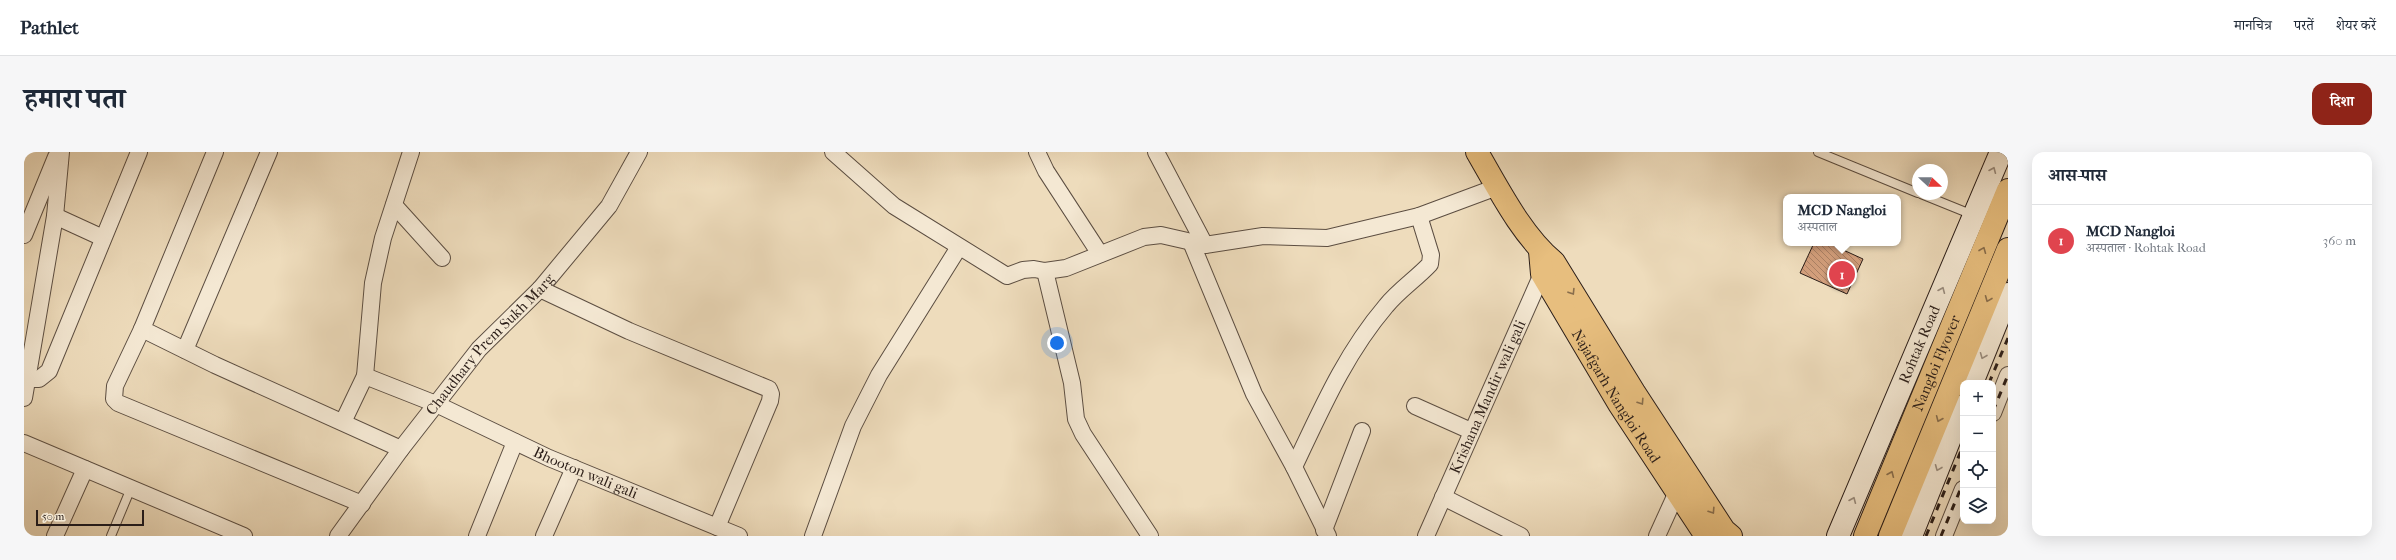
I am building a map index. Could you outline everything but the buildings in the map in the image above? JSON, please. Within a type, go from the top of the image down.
[{"type":"main road","points":[[1477,152],[1497,187],[1545,262],[1634,392],[1724,530],[1731,536]]},
{"type":"main road","name":"Nangloi Flyover","points":[[1865,536],[2008,190]]},
{"type":"main road","name":"Nangloi Flyover","points":[[1890,536],[2008,250]]},
{"type":"main road","name":"Najafgarh Nangloi Road","points":[[1545,262],[1619,404],[1706,536]]},
{"type":"street","points":[[24,235],[58,152]]},
{"type":"street","points":[[24,398],[55,216],[62,152]]},
{"type":"street","points":[[27,379],[39,379],[49,371],[139,152]]},
{"type":"street","points":[[215,152],[142,329],[113,392],[114,399],[118,403],[362,504]]},
{"type":"street","points":[[185,350],[269,152]]},
{"type":"street","points":[[343,422],[365,376],[373,283],[394,205],[411,152]]},
{"type":"street","name":"Chaudhary Prem Sukh Marg","points":[[338,536],[401,449],[479,349],[540,289],[609,206],[639,152]]},
{"type":"street","points":[[833,152],[855,174],[894,206],[1007,276],[1023,270],[1034,269],[1045,271],[1066,268],[1144,237],[1161,235],[1198,243],[1263,236],[1327,238],[1419,216],[1497,187]]},
{"type":"street","points":[[1036,152],[1046,171],[1100,254]]},
{"type":"street","points":[[1156,152],[1198,243],[1254,394],[1294,467],[1326,533]]},
{"type":"street","name":"Rohtak Road","points":[[1838,536],[2001,152]]},
{"type":"street","points":[[394,205],[442,258]]},
{"type":"street","points":[[55,216],[103,238]]},
{"type":"street","points":[[1294,467],[1341,369],[1362,336],[1391,300],[1430,264],[1431,255],[1419,216]]},
{"type":"street","points":[[813,536],[853,426],[879,375],[959,247]]},
{"type":"street","name":"Krishana Mandir wali gali","points":[[1426,536],[1545,262]]},
{"type":"street","points":[[1045,271],[1072,383],[1076,420],[1100,461],[1150,536]]},
{"type":"street","points":[[540,289],[629,331],[769,389],[771,394],[770,401],[717,527]]},
{"type":"street","points":[[1973,380],[2008,294]]},
{"type":"street","points":[[142,329],[401,449]]},
{"type":"street","points":[[1996,405],[2008,375]]},
{"type":"street","name":"Bhooton wali gali","points":[[365,376],[436,404],[515,442],[574,468],[739,536]]},
{"type":"street","points":[[1415,406],[1471,431]]},
{"type":"street","points":[[1911,536],[1960,414]]},
{"type":"street","points":[[1326,533],[1362,431]]},
{"type":"street","points":[[477,536],[515,442]]},
{"type":"street","points":[[24,443],[244,536]]},
{"type":"street","points":[[544,536],[574,468]]},
{"type":"street","points":[[55,536],[85,469]]},
{"type":"street","points":[[1657,536],[1677,492]]},
{"type":"street","points":[[1944,536],[1960,496]]},
{"type":"street","points":[[1442,497],[1505,532],[1521,536]]},
{"type":"lane","points":[[1818,152],[1912,191]]},
{"type":"lane","points":[[1937,200],[1974,215]]},
{"type":"lane","points":[[111,536],[131,488]]},
{"type":"railway","points":[[1990,380],[2008,338]]},
{"type":"railway","points":[[1996,404],[2008,375]]},
{"type":"railway","points":[[1926,536],[1961,452]]},
{"type":"railway","points":[[1941,536],[1961,488]]},
{"type":"place","name":"MCD Nangloi","points":[[1842,274]]}]
